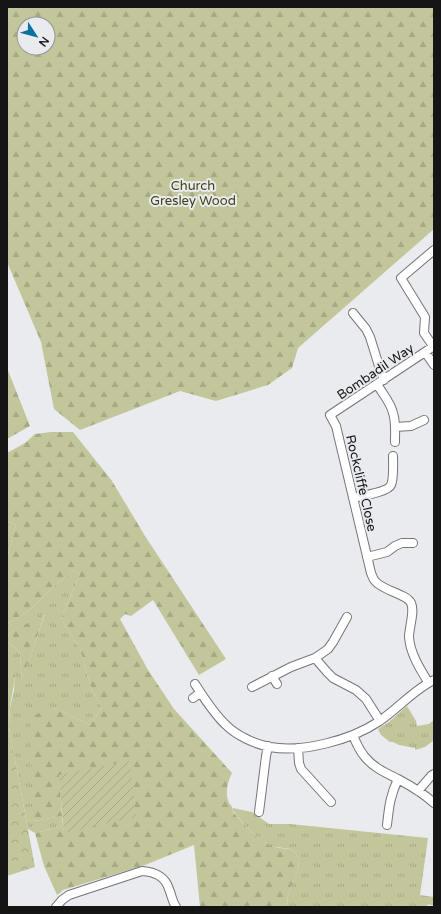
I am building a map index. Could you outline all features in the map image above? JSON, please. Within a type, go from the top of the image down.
[{"type":"street","points":[[433,346],[424,333],[425,317],[401,278],[434,250]]},
{"type":"street","points":[[353,313],[366,329],[370,337],[384,380]]},
{"type":"street","name":"Bombadil Way","points":[[330,415],[433,346]]},
{"type":"street","points":[[425,352],[434,365]]},
{"type":"street","points":[[377,384],[390,405],[393,413],[395,442]]},
{"type":"street","name":"Rockcliffe Close","points":[[330,415],[336,426],[371,572],[375,581],[385,588],[408,599],[412,604],[412,619],[409,636],[410,646],[419,668],[431,681]]},
{"type":"street","points":[[395,427],[411,426],[424,420]]},
{"type":"street","points":[[353,498],[383,491],[391,485],[393,456]]},
{"type":"street","points":[[367,556],[387,552],[402,543],[413,543]]},
{"type":"street","points":[[252,687],[290,667],[315,658],[328,649],[333,642],[338,626],[347,618]]},
{"type":"street","points":[[315,658],[333,678],[356,690],[366,700],[380,721]]},
{"type":"street","points":[[272,676],[277,684]]},
{"type":"street","points":[[195,684],[226,725],[238,734],[251,741],[268,746],[298,748],[329,742],[368,729],[400,705],[415,691],[431,681]]},
{"type":"street","points":[[192,698],[200,692]]},
{"type":"street","points":[[353,735],[359,748],[369,761],[380,771],[398,779],[434,803]]},
{"type":"street","points":[[259,812],[257,791],[268,746]]},
{"type":"street","points":[[298,748],[301,769],[331,802]]},
{"type":"street","points":[[418,791],[434,774]]},
{"type":"street","points":[[387,825],[389,802],[398,779]]},
{"type":"street","points":[[56,907],[69,895],[142,871],[157,874],[165,880],[176,907]]},
{"type":"green space","name":"Church Gresley Wood","points":[[7,7],[361,7],[362,9],[363,7],[434,7],[434,229],[298,348],[292,368],[268,385],[216,401],[180,391],[80,430],[54,409],[41,342],[7,262]]},
{"type":"green space","points":[[7,368],[30,426],[7,439]]},
{"type":"green space","points":[[73,432],[112,481],[145,536],[226,659],[199,675],[153,600],[131,616],[125,614],[120,619],[148,670],[174,709],[232,773],[228,783],[227,797],[233,812],[257,837],[269,845],[294,850],[299,860],[298,869],[288,895],[287,907],[200,907],[194,845],[145,865],[63,890],[57,895],[44,866],[35,833],[63,826],[64,833],[59,775],[62,816],[34,821],[30,732],[32,716],[53,707],[90,725],[102,707],[91,688],[80,649],[61,619],[80,574],[74,570],[52,588],[29,611],[7,624],[7,558],[16,525],[7,521],[7,453],[25,443],[35,434]]},
{"type":"green space","points":[[7,521],[16,525],[7,558]]},
{"type":"green space","points":[[74,570],[80,574],[61,619],[80,649],[91,688],[102,707],[90,725],[53,707],[34,821],[62,816],[63,826],[35,833],[28,829],[9,728],[15,673],[7,648],[7,642],[20,653],[22,680],[45,614],[7,635],[7,624],[29,611],[52,588]]},
{"type":"green space","points":[[45,613],[22,681],[20,653],[7,642],[7,635]]},
{"type":"green space","points":[[7,648],[14,661],[15,676],[9,728],[7,729]]},
{"type":"green space","points":[[407,706],[416,721],[417,726],[429,724],[434,720],[434,740],[425,747],[415,750],[415,748],[390,742],[381,735],[378,729],[389,722]]},
{"type":"green space","points":[[9,728],[35,867],[7,876],[7,729]]},
{"type":"green space","points":[[130,761],[136,817],[64,833],[59,775]]},
{"type":"green space","points":[[233,808],[252,812],[269,824],[290,824],[428,838],[420,895],[434,897],[434,905],[429,904],[425,907],[287,907],[288,895],[298,869],[299,860],[294,850],[275,847],[264,842],[247,827],[233,811]]}]
